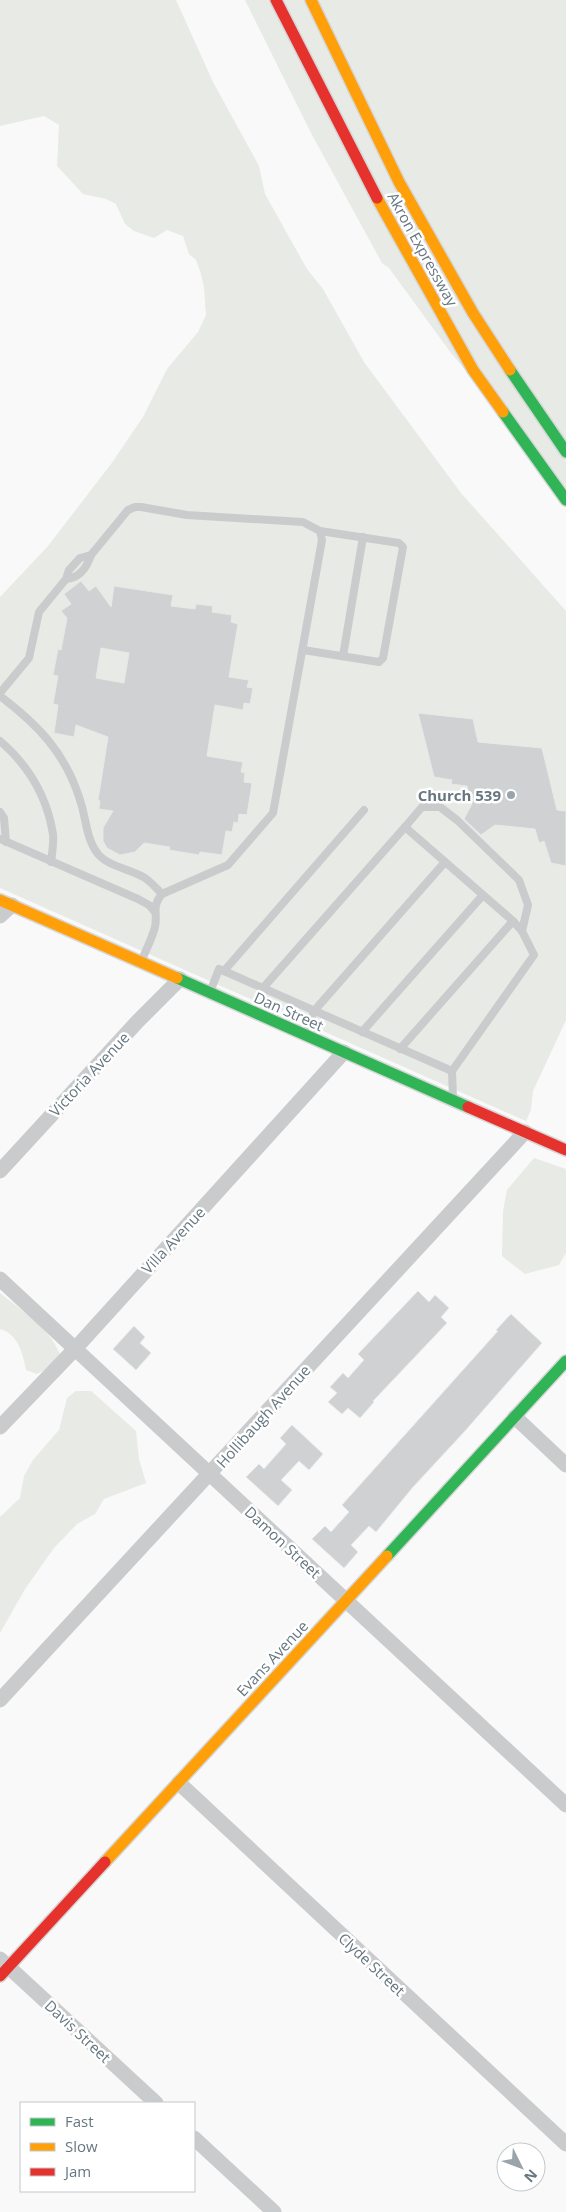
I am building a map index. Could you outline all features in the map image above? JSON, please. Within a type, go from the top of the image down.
[{"type":"main road","name":"Akron Expressway","points":[[276,0],[398,238],[473,370],[566,500]]},
{"type":"main road","name":"Akron Expressway","points":[[311,0],[399,182],[473,314],[546,426],[566,452]]},
{"type":"main road","name":"Dan Street","points":[[6,902],[566,1150]]},
{"type":"main road","name":"Evans Avenue","points":[[3,1967],[179,1783],[566,1361]]},
{"type":"street","points":[[0,916],[6,902]]},
{"type":"street","name":"Victoria Avenue","points":[[0,1171],[138,1021],[180,979]]},
{"type":"street","name":"Villa Avenue","points":[[0,1427],[74,1350],[344,1052]]},
{"type":"street","name":"Hollibaugh Avenue","points":[[0,1700],[525,1132]]},
{"type":"street","name":"Damon Street","points":[[0,1279],[74,1350],[347,1600],[566,1805]]},
{"type":"street","points":[[515,1417],[566,1465]]},
{"type":"street","name":"Clyde Street","points":[[179,1783],[566,2144]]},
{"type":"street","name":"Davis Street","points":[[3,1967],[155,2102]]},
{"type":"street","points":[[195,2139],[274,2212]]},
{"type":"lane","points":[[162,894],[145,878],[120,868],[98,854],[89,835],[80,799],[67,768],[48,739],[31,719],[0,694],[29,658],[39,612],[66,579],[73,579],[82,572],[88,565],[91,555],[128,510],[141,506],[187,515],[303,522],[314,526],[320,531],[399,543],[403,547],[383,658],[379,662],[303,650]]},
{"type":"lane","points":[[141,961],[152,937],[155,924],[154,911],[156,901],[162,894],[228,865],[273,813],[322,540],[320,531]]},
{"type":"lane","points":[[343,656],[363,537]]},
{"type":"lane","points":[[0,740],[14,752],[37,785],[53,835],[51,862]]},
{"type":"lane","points":[[263,988],[422,807],[440,807],[457,820],[518,880],[528,905],[522,931]]},
{"type":"lane","points":[[224,971],[364,810]]},
{"type":"lane","points":[[0,812],[4,818],[3,841],[138,899],[149,905],[154,911]]},
{"type":"lane","points":[[405,827],[513,921],[522,931],[534,955],[452,1071],[453,1100]]},
{"type":"lane","points":[[305,1035],[314,1012],[445,862]]},
{"type":"lane","points":[[362,1032],[483,895]]},
{"type":"lane","points":[[400,1049],[513,921]]},
{"type":"lane","points":[[210,992],[219,969],[452,1071]]},
{"type":"shaded area","points":[[0,0],[176,0],[213,82],[259,166],[265,194],[307,269],[323,289],[364,362],[461,493],[566,611],[566,1020],[533,1091],[531,1110],[526,1121],[0,888],[0,597],[48,546],[111,464],[143,417],[167,369],[198,332],[206,315],[201,274],[196,260],[189,254],[183,236],[167,230],[154,238],[134,231],[125,224],[116,204],[106,199],[83,194],[57,166],[59,125],[44,116],[0,126]]},
{"type":"shaded area","points":[[245,0],[566,0],[566,488],[451,353],[389,268],[382,263],[311,133]]},
{"type":"shaded area","points":[[534,1158],[566,1169],[566,1253],[559,1265],[525,1274],[502,1256],[503,1211],[507,1190]]},
{"type":"shaded area","points":[[0,1293],[42,1327],[55,1344],[60,1354],[49,1368],[37,1374],[26,1370],[19,1345],[11,1335],[0,1329]]},
{"type":"shaded area","points":[[76,1391],[91,1391],[136,1431],[139,1459],[146,1483],[104,1499],[95,1514],[77,1524],[54,1548],[25,1589],[0,1633],[0,1517],[20,1498],[24,1476],[33,1460],[59,1430],[67,1398]]},
{"type":"building","points":[[81,581],[89,591],[96,586],[111,607],[114,586],[173,595],[171,606],[195,609],[196,604],[213,606],[212,612],[232,615],[231,622],[238,624],[229,677],[249,680],[247,687],[253,688],[250,704],[244,703],[243,710],[215,705],[207,756],[243,762],[241,772],[245,773],[244,782],[252,783],[247,815],[239,814],[238,823],[234,822],[232,832],[226,831],[222,855],[200,852],[199,855],[169,850],[170,847],[144,843],[135,852],[120,855],[107,848],[103,841],[103,828],[113,811],[99,809],[100,801],[98,800],[108,737],[76,725],[74,737],[54,733],[58,705],[53,704],[58,676],[53,675],[58,649],[61,650],[67,618],[61,611],[71,604],[64,594]],"holes":[[[101,648],[129,653],[124,683],[96,678]]]},
{"type":"building","name":"Church 539","points":[[418,713],[473,719],[478,742],[542,748],[557,810],[566,811],[566,866],[551,863],[544,841],[539,843],[535,829],[495,825],[481,835],[464,819],[472,804],[467,786],[451,784],[452,780],[434,777]]},
{"type":"building","points":[[418,1291],[429,1302],[435,1295],[449,1308],[441,1317],[447,1323],[373,1401],[360,1418],[348,1408],[342,1414],[328,1402],[337,1393],[330,1387],[343,1373],[348,1378],[364,1360],[358,1354]]},
{"type":"building","points":[[511,1314],[542,1343],[413,1487],[376,1532],[369,1526],[351,1545],[358,1552],[344,1568],[312,1539],[325,1526],[331,1532],[349,1512],[342,1505],[498,1331],[496,1330]]},
{"type":"building","points":[[134,1326],[145,1337],[140,1343],[151,1353],[136,1370],[113,1349]]},
{"type":"building","points":[[292,1425],[323,1454],[309,1470],[299,1461],[281,1480],[292,1490],[278,1506],[246,1477],[259,1464],[264,1469],[286,1444],[280,1438]]},
{"type":"traffic: fast","points":[[510,370],[566,452]]},
{"type":"traffic: fast","points":[[503,412],[566,500]]},
{"type":"traffic: fast","points":[[177,978],[468,1107]]},
{"type":"traffic: fast","points":[[387,1556],[566,1361]]},
{"type":"traffic: slow","points":[[311,0],[399,182],[473,313],[510,370]]},
{"type":"traffic: slow","points":[[377,198],[473,370],[503,412]]},
{"type":"traffic: slow","points":[[0,900],[177,978]]},
{"type":"traffic: slow","points":[[105,1862],[387,1556]]},
{"type":"traffic: jam","points":[[276,0],[377,198]]},
{"type":"traffic: jam","points":[[468,1107],[566,1150]]},
{"type":"traffic: jam","points":[[0,1976],[105,1862]]},
{"type":"place","name":"Church 539","points":[[511,795]]}]
